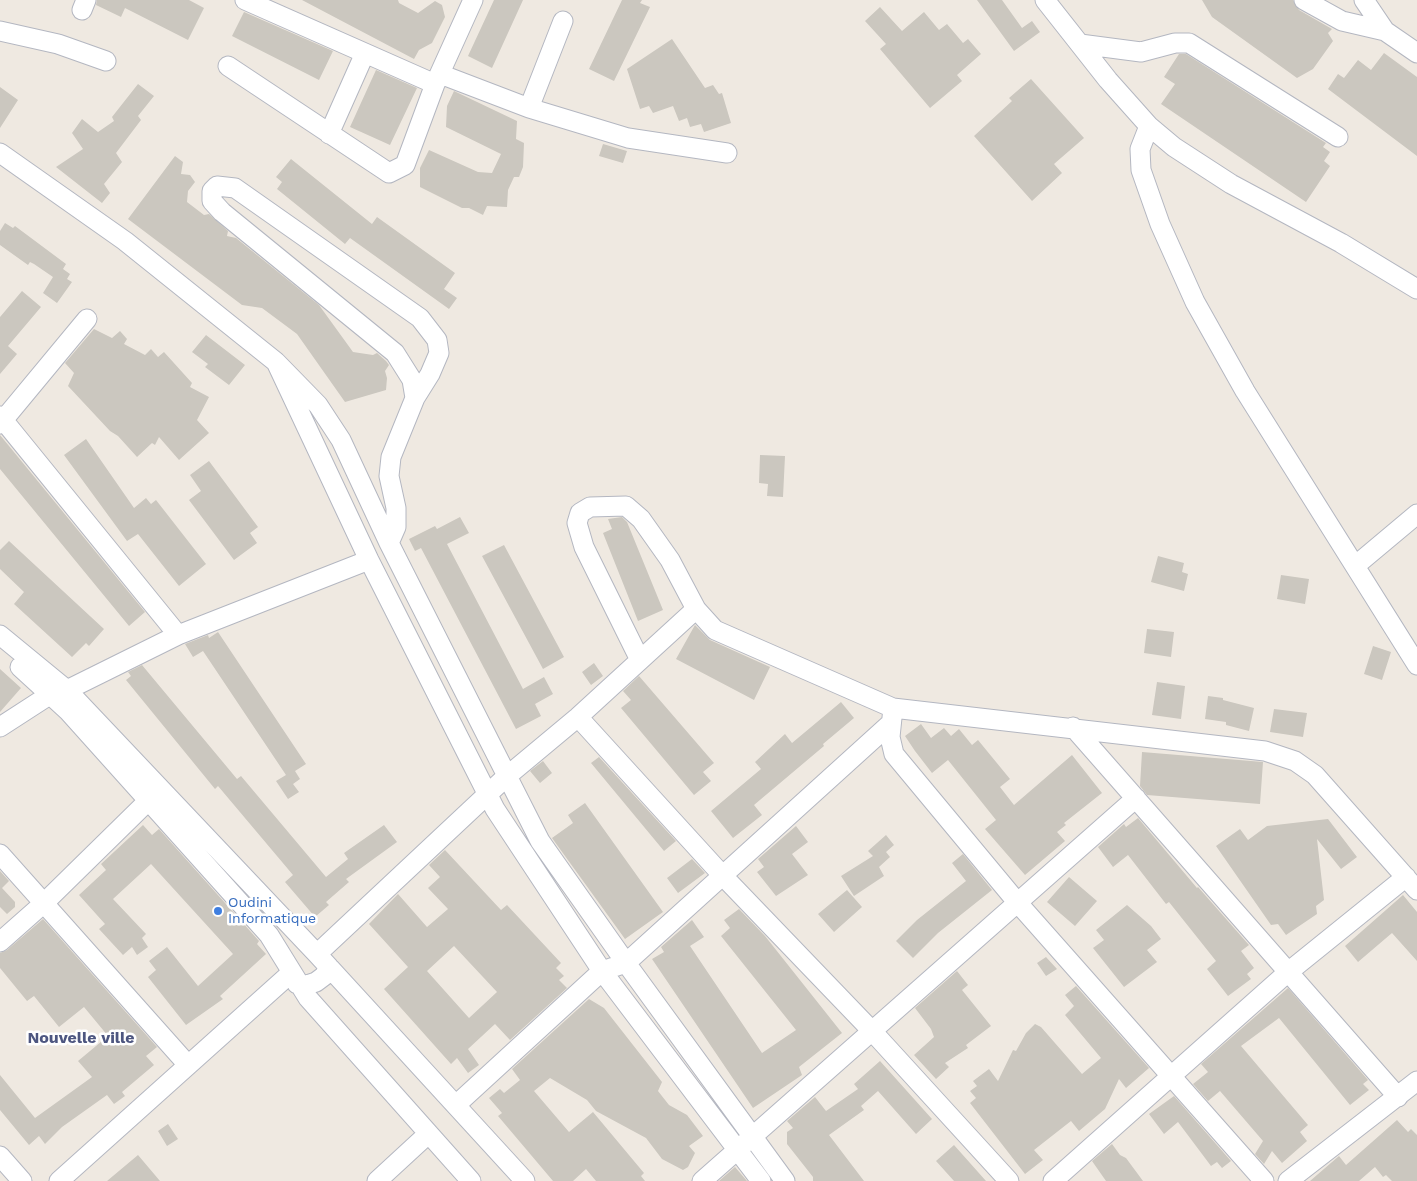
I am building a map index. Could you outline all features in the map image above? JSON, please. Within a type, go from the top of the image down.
[{"type":"street","points":[[245,0],[365,53],[437,79],[628,138],[727,153]]},
{"type":"street","points":[[228,66],[389,173],[405,166],[437,79],[473,0]]},
{"type":"street","points":[[1045,0],[1108,80],[1149,126],[1174,147],[1231,184],[1341,244],[1417,289]]},
{"type":"street","points":[[1304,0],[1342,21],[1385,31]]},
{"type":"street","points":[[1364,0],[1385,31],[1417,54]]},
{"type":"street","points":[[529,108],[563,21]]},
{"type":"street","points":[[0,31],[58,44],[106,61]]},
{"type":"street","points":[[1080,44],[1141,52],[1175,43],[1189,43],[1338,138]]},
{"type":"street","points":[[330,134],[365,53]]},
{"type":"street","points":[[1149,126],[1140,149],[1144,183],[1195,302],[1245,391],[1417,665]]},
{"type":"street","points":[[0,153],[125,242],[276,362],[318,405],[341,440],[389,543],[540,841],[626,963],[744,1143],[761,1181]]},
{"type":"street","points":[[389,543],[396,527],[396,508],[389,476],[391,457],[415,398],[430,374],[438,353],[437,340],[420,318],[235,188],[217,186],[212,191],[212,201],[222,212],[395,354],[412,380],[415,398]]},
{"type":"street","points":[[87,319],[1,420],[178,635]]},
{"type":"street","points":[[276,362],[369,560],[488,796],[523,853],[602,971],[744,1143],[784,1181]]},
{"type":"street","points":[[640,660],[584,547],[577,523],[580,514],[590,507],[626,506],[641,519],[670,560],[696,609],[715,630],[892,716],[1073,728],[1285,756],[1315,775],[1412,883],[1287,973],[1053,1181]]},
{"type":"street","points":[[1355,566],[1417,514]]},
{"type":"street","points":[[0,727],[59,692],[178,635],[369,560]]},
{"type":"street","points":[[319,956],[506,777],[578,717],[696,609]]},
{"type":"street","points":[[0,634],[319,956],[525,1181]]},
{"type":"street","points":[[0,650],[59,692],[148,801],[269,935],[291,973],[428,1134],[471,1181]]},
{"type":"street","points":[[456,1105],[602,971],[626,963],[723,876],[892,716]]},
{"type":"street","points":[[892,716],[890,737],[894,754],[1017,902],[1264,1181]]},
{"type":"street","points":[[578,717],[723,876],[872,1031],[1009,1181]]},
{"type":"street","points":[[1073,728],[1398,1097]]},
{"type":"street","points":[[702,1181],[1136,798]]},
{"type":"street","points":[[0,942],[44,903],[148,801]]},
{"type":"street","points":[[0,854],[188,1065]]},
{"type":"street","points":[[59,1181],[291,973],[296,952],[319,956]]},
{"type":"street","points":[[291,973],[307,985],[316,982],[324,976],[319,956]]},
{"type":"street","points":[[1288,1181],[1417,1081]]},
{"type":"street","points":[[377,1181],[428,1134]]},
{"type":"street","points":[[0,1156],[22,1181]]},
{"type":"building","points":[[97,0],[189,0],[204,8],[188,40],[125,8],[121,17],[96,5]]},
{"type":"building","points":[[302,0],[398,0],[399,3],[418,13],[435,1],[442,5],[445,17],[432,43],[419,50],[414,59]]},
{"type":"building","points":[[494,0],[523,0],[492,68],[468,56]]},
{"type":"building","points":[[622,0],[642,0],[640,3],[650,7],[614,81],[589,69]]},
{"type":"building","points":[[977,0],[1002,0],[1022,28],[1032,21],[1040,32],[1014,51]]},
{"type":"building","points":[[1202,0],[1293,0],[1299,10],[1332,29],[1328,33],[1333,41],[1313,69],[1297,78],[1212,17]]},
{"type":"building","points":[[880,7],[902,31],[924,12],[939,30],[947,24],[963,43],[968,39],[981,54],[957,75],[962,81],[930,108],[880,49],[886,44],[865,21]]},
{"type":"building","points":[[244,12],[333,51],[319,80],[232,36]]},
{"type":"building","points":[[672,39],[705,88],[713,85],[719,94],[722,93],[731,123],[704,132],[701,124],[690,127],[687,118],[679,121],[673,106],[653,113],[649,106],[640,109],[627,69]]},
{"type":"building","points":[[1384,53],[1417,77],[1417,156],[1328,89],[1338,74],[1344,78],[1358,60],[1371,70]]},
{"type":"building","points":[[1179,54],[1186,54],[1326,143],[1323,147],[1330,152],[1324,161],[1330,166],[1306,202],[1161,104],[1175,84],[1164,77]]},
{"type":"building","points":[[376,70],[417,88],[390,145],[350,127]]},
{"type":"building","points":[[1031,79],[1084,138],[1054,164],[1062,173],[1032,201],[974,136],[1012,101],[1009,98]]},
{"type":"building","points":[[138,84],[154,96],[138,116],[141,120],[116,153],[122,162],[104,184],[110,193],[102,203],[56,167],[83,149],[72,133],[82,119],[98,132],[114,121],[112,117]]},
{"type":"building","points":[[0,87],[18,100],[0,128]]},
{"type":"building","points":[[454,91],[517,121],[516,139],[524,143],[523,167],[519,177],[514,177],[508,190],[507,207],[487,206],[483,215],[469,208],[462,208],[420,187],[420,168],[429,150],[478,172],[492,173],[501,154],[446,127],[447,106]]},
{"type":"building","points":[[603,144],[627,151],[623,163],[599,156]]},
{"type":"building","points":[[175,156],[183,162],[181,174],[190,175],[195,182],[188,191],[187,202],[204,215],[209,214],[228,231],[227,236],[236,238],[319,305],[353,352],[373,355],[377,353],[386,361],[389,365],[385,371],[387,378],[386,390],[345,402],[297,334],[262,308],[242,305],[128,219]]},
{"type":"building","points":[[291,159],[372,224],[377,217],[455,273],[444,289],[457,298],[449,309],[350,238],[345,244],[277,189],[282,182],[276,177]]},
{"type":"building","points":[[5,223],[13,228],[15,226],[66,264],[63,269],[70,274],[67,279],[72,282],[57,303],[43,293],[53,277],[30,262],[28,265],[0,245],[0,231]]},
{"type":"building","points":[[22,291],[41,307],[8,346],[17,354],[0,374],[0,317]]},
{"type":"building","points":[[94,329],[112,338],[120,331],[127,339],[124,344],[145,355],[151,349],[158,357],[164,352],[192,383],[190,387],[209,397],[197,420],[209,433],[179,460],[159,437],[155,445],[152,443],[137,457],[68,386],[74,373],[65,363]]},
{"type":"building","points":[[206,335],[245,365],[229,385],[205,367],[208,364],[192,352]]},
{"type":"building","points":[[0,435],[145,612],[129,626],[0,469]]},
{"type":"building","points":[[86,439],[134,508],[146,498],[151,504],[156,500],[206,564],[179,586],[138,534],[127,541],[64,455]]},
{"type":"building","points":[[760,455],[785,456],[783,497],[767,496],[768,484],[759,483]]},
{"type":"building","points":[[209,461],[258,527],[250,533],[257,543],[234,560],[189,500],[201,491],[190,475]]},
{"type":"building","points":[[460,517],[469,533],[447,544],[523,689],[544,677],[553,694],[535,704],[541,716],[516,729],[421,548],[415,551],[409,539],[435,526],[437,529]]},
{"type":"building","points":[[622,517],[627,522],[663,610],[638,621],[603,533],[612,529],[608,519]]},
{"type":"building","points":[[9,541],[104,629],[89,646],[86,643],[72,657],[14,604],[24,592],[0,569],[0,550]]},
{"type":"building","points":[[504,545],[564,657],[543,669],[482,556]]},
{"type":"building","points":[[1158,556],[1184,563],[1182,572],[1188,574],[1184,591],[1151,582]]},
{"type":"building","points":[[1281,575],[1309,579],[1305,604],[1277,599]]},
{"type":"building","points":[[695,625],[710,640],[770,667],[754,700],[676,659]]},
{"type":"building","points":[[1147,629],[1174,632],[1171,657],[1144,653]]},
{"type":"building","points":[[218,632],[306,764],[295,771],[300,779],[293,784],[299,792],[288,799],[276,781],[286,775],[203,651],[193,657],[185,644],[208,635],[209,638]]},
{"type":"building","points":[[1373,646],[1391,652],[1382,680],[1364,674]]},
{"type":"building","points":[[594,663],[603,676],[591,685],[582,672]]},
{"type":"building","points":[[142,665],[237,779],[241,776],[326,877],[348,859],[344,853],[384,825],[397,842],[346,879],[349,882],[326,902],[329,905],[315,917],[285,882],[293,875],[218,786],[215,789],[126,680],[131,676],[128,672]]},
{"type":"building","points":[[0,669],[21,688],[0,712]]},
{"type":"building","points":[[639,676],[714,763],[703,772],[711,781],[694,795],[621,708],[631,700],[623,691]]},
{"type":"building","points":[[1157,682],[1185,686],[1181,719],[1152,715]]},
{"type":"building","points":[[1208,696],[1223,698],[1223,700],[1254,708],[1249,731],[1226,725],[1226,722],[1205,719]]},
{"type":"building","points":[[841,702],[854,718],[754,805],[762,815],[733,838],[711,811],[761,769],[755,762],[785,734],[792,743]]},
{"type":"building","points":[[1274,709],[1307,713],[1303,737],[1270,732]]},
{"type":"building","points":[[921,724],[931,738],[944,728],[951,736],[959,729],[972,745],[978,740],[1010,779],[1000,787],[1014,805],[1072,755],[1102,793],[1064,823],[1066,825],[1057,832],[1065,841],[1025,875],[985,829],[996,820],[948,760],[932,773],[915,751],[905,736]]},
{"type":"building","points":[[1142,752],[1263,762],[1260,804],[1147,795],[1140,786]]},
{"type":"building","points":[[599,757],[676,841],[664,851],[591,763]]},
{"type":"building","points":[[543,761],[552,773],[540,783],[530,771]]},
{"type":"building","points":[[585,803],[663,912],[625,939],[552,838],[573,823],[568,815]]},
{"type":"building","points":[[1138,818],[1197,888],[1249,945],[1241,951],[1254,968],[1247,974],[1251,979],[1228,996],[1207,969],[1216,961],[1169,902],[1166,904],[1128,855],[1113,867],[1098,847],[1124,824],[1126,827]]},
{"type":"building","points":[[1328,819],[1357,857],[1341,869],[1317,839],[1324,900],[1316,906],[1317,914],[1286,935],[1278,924],[1271,925],[1216,846],[1240,829],[1248,840],[1267,826]]},
{"type":"building","name":"Oudini Informatique","points":[[143,825],[152,835],[159,829],[259,941],[257,944],[266,954],[220,996],[223,999],[186,1025],[148,977],[156,970],[149,961],[167,947],[198,986],[233,954],[151,864],[113,899],[146,934],[142,938],[148,947],[137,955],[132,947],[123,955],[99,929],[105,924],[79,895],[106,870],[101,864]]},
{"type":"building","points":[[796,826],[808,842],[792,854],[808,875],[776,896],[757,872],[764,867],[758,859]]},
{"type":"building","points":[[886,835],[894,845],[886,852],[890,857],[879,867],[884,876],[854,896],[841,876],[873,856],[868,851]]},
{"type":"building","points":[[445,850],[501,910],[507,905],[561,963],[556,968],[564,976],[559,980],[567,988],[510,1040],[495,1024],[468,1049],[479,1065],[468,1073],[457,1058],[451,1064],[384,989],[408,967],[369,924],[398,894],[427,927],[448,909],[428,888],[440,877],[429,865]],"holes":[[[454,946],[497,992],[469,1018],[427,971]]]},
{"type":"building","points":[[963,854],[992,890],[938,933],[913,958],[896,941],[917,920],[966,881],[952,863]]},
{"type":"building","points":[[692,859],[705,873],[678,893],[667,878]]},
{"type":"building","points":[[0,871],[9,881],[2,888],[15,902],[15,907],[7,914],[0,907]]},
{"type":"building","points":[[1069,877],[1097,901],[1075,926],[1047,902]]},
{"type":"building","points":[[847,890],[862,907],[834,932],[818,914]]},
{"type":"building","points":[[1403,895],[1417,912],[1417,961],[1392,933],[1358,962],[1345,946]]},
{"type":"building","points":[[1127,905],[1151,926],[1161,939],[1147,950],[1157,962],[1124,987],[1093,948],[1104,940],[1096,930]]},
{"type":"building","points":[[739,909],[765,936],[842,1033],[799,1067],[802,1075],[753,1108],[652,959],[664,952],[661,947],[692,920],[704,937],[690,946],[762,1053],[796,1030],[721,936],[730,928],[724,920]]},
{"type":"building","points":[[43,919],[157,1047],[146,1056],[154,1065],[122,1092],[125,1096],[114,1104],[107,1095],[62,1127],[45,1144],[39,1136],[29,1145],[0,1110],[0,1075],[35,1118],[92,1077],[78,1061],[108,1036],[84,1007],[59,1027],[34,996],[27,1001],[0,968],[0,953],[7,950]]},
{"type":"building","points":[[1046,957],[1057,969],[1046,976],[1037,963]]},
{"type":"building","points":[[957,971],[968,985],[962,990],[991,1026],[966,1045],[968,1048],[945,1063],[949,1067],[936,1079],[914,1055],[934,1037],[931,1029],[915,1008]]},
{"type":"building","points":[[1076,986],[1149,1068],[1126,1088],[1119,1079],[1105,1109],[1079,1131],[1071,1121],[1034,1150],[1043,1160],[1025,1174],[970,1103],[976,1098],[970,1091],[977,1086],[973,1081],[989,1069],[998,1081],[1013,1050],[1016,1051],[1026,1033],[1035,1024],[1041,1027],[1082,1074],[1101,1058],[1065,1015],[1074,1006],[1065,995]]},
{"type":"building","points":[[1288,988],[1368,1080],[1363,1084],[1369,1090],[1350,1105],[1279,1018],[1241,1046],[1308,1125],[1300,1132],[1307,1141],[1282,1163],[1272,1151],[1264,1164],[1255,1154],[1263,1141],[1220,1091],[1208,1101],[1193,1084],[1208,1072],[1201,1064]]},
{"type":"building","points":[[589,999],[604,1008],[662,1082],[658,1091],[669,1105],[687,1115],[703,1136],[689,1146],[695,1153],[688,1167],[683,1170],[662,1159],[646,1138],[596,1111],[587,1100],[550,1078],[534,1091],[569,1132],[593,1112],[644,1173],[641,1176],[645,1181],[596,1181],[586,1169],[573,1181],[553,1181],[498,1116],[502,1113],[489,1098],[500,1089],[504,1093],[520,1080],[512,1069]]},
{"type":"building","points":[[880,1061],[932,1119],[916,1134],[878,1091],[861,1106],[864,1110],[829,1135],[864,1181],[813,1181],[813,1177],[787,1144],[787,1132],[793,1128],[787,1121],[815,1097],[826,1111],[858,1089],[854,1084]]},
{"type":"building","points":[[1174,1096],[1231,1161],[1222,1168],[1217,1162],[1211,1166],[1178,1122],[1164,1134],[1149,1114]]},
{"type":"building","points":[[1397,1120],[1408,1132],[1411,1129],[1417,1135],[1417,1181],[1392,1181],[1386,1175],[1383,1177],[1375,1167],[1359,1181],[1310,1181],[1339,1156],[1346,1165]]},
{"type":"building","points":[[168,1124],[178,1139],[167,1146],[158,1131]]},
{"type":"building","points":[[1112,1144],[1120,1155],[1126,1158],[1143,1181],[1106,1181],[1092,1161]]},
{"type":"building","points":[[954,1145],[986,1181],[954,1181],[936,1161]]},
{"type":"building","points":[[138,1155],[160,1181],[107,1181]]},
{"type":"building","points":[[735,1167],[747,1181],[719,1181]]},
{"type":"place","name":"Oudini Informatique","points":[[218,911]]},
{"type":"district","name":"Nouvelle ville","points":[[81,1038]]}]
